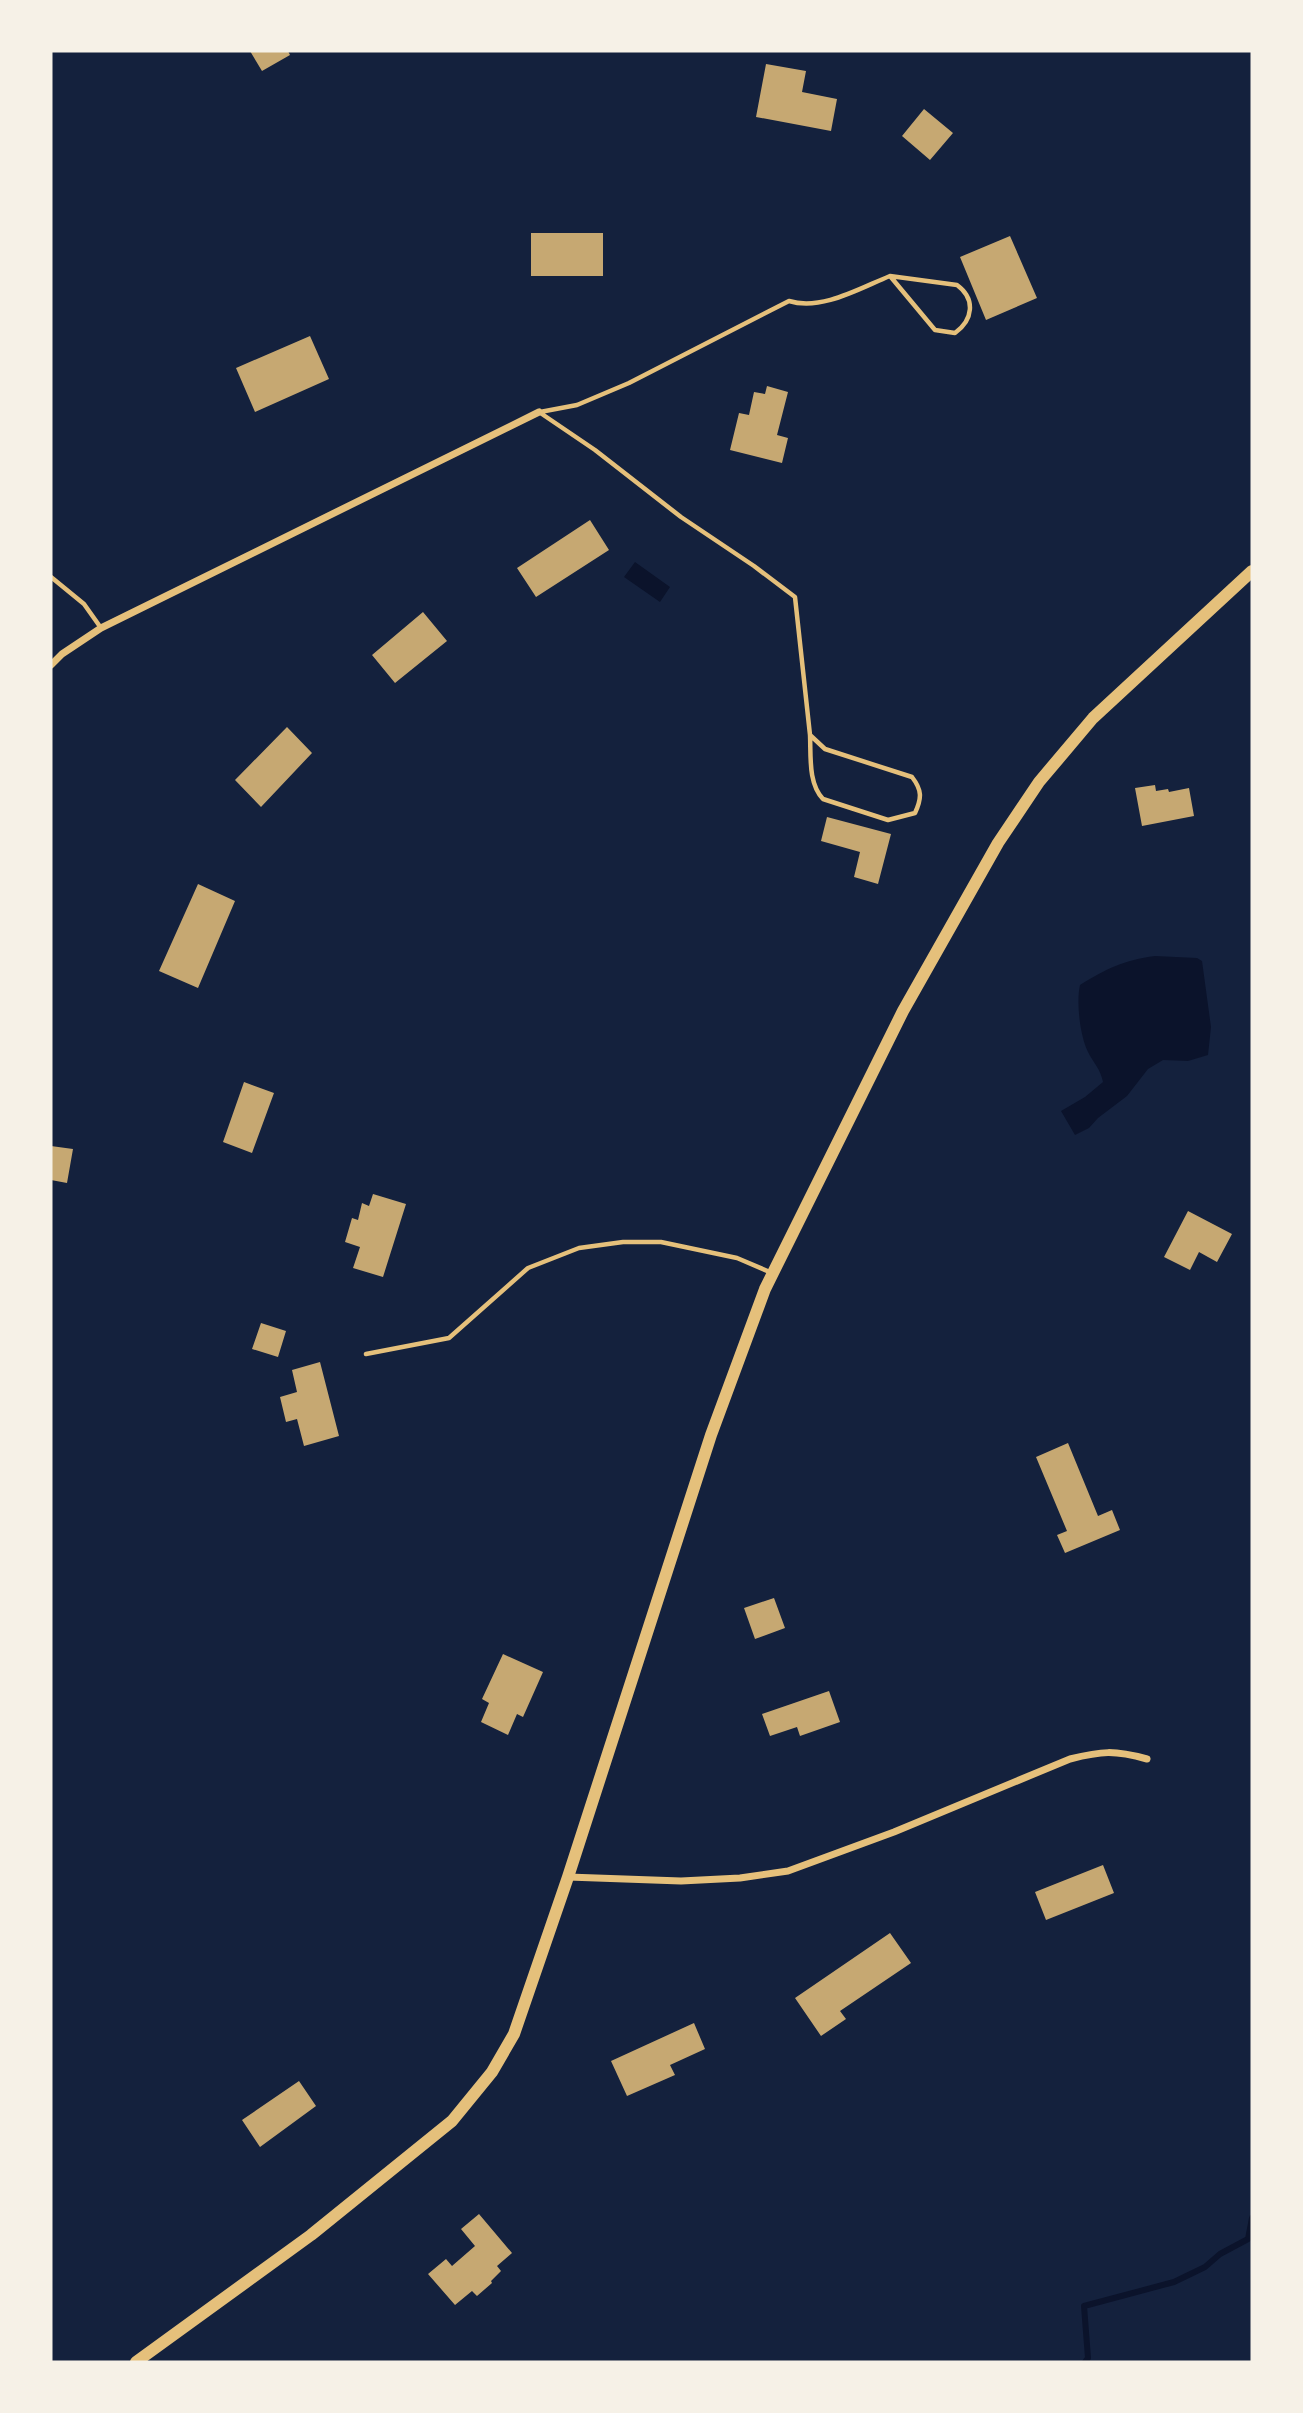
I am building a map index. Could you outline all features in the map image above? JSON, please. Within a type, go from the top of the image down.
[{"type":"street","points":[[51,665],[62,654],[101,628],[540,412]]},
{"type":"street","points":[[136,2362],[311,2235],[452,2121],[492,2072],[514,2034],[568,1877],[711,1435],[748,1331],[773,1273],[903,1011],[998,843],[1039,782],[1093,718],[1252,571]]},
{"type":"street","points":[[568,1877],[681,1881],[740,1878],[788,1871],[894,1832],[1070,1759],[1100,1751],[1123,1752],[1147,1759]]},
{"type":"lane","points":[[540,412],[577,405],[629,383],[789,301],[803,305],[821,303],[890,276],[957,285],[966,291],[971,312],[965,325],[955,333],[935,330],[890,276]]},
{"type":"lane","points":[[540,412],[596,450],[681,517],[795,597],[816,792],[823,799],[888,820],[915,813],[921,799],[919,787],[912,777],[825,749],[810,735]]},
{"type":"lane","points":[[51,576],[84,604],[101,628]]},
{"type":"lane","points":[[366,1354],[449,1338],[528,1268],[579,1248],[623,1242],[661,1242],[737,1258],[773,1273]]},
{"type":"water","points":[[635,562],[670,587],[660,602],[624,577]]},
{"type":"water","points":[[1155,956],[1197,958],[1202,961],[1211,1027],[1208,1055],[1188,1061],[1163,1060],[1148,1069],[1127,1096],[1089,1128],[1075,1135],[1061,1111],[1085,1097],[1103,1082],[1083,1037],[1079,1009],[1080,985],[1116,966]]},
{"type":"building","points":[[250,51],[288,51],[290,55],[262,71]]},
{"type":"building","points":[[766,64],[806,71],[802,92],[837,99],[831,131],[756,117]]},
{"type":"building","points":[[924,109],[953,133],[930,160],[902,136]]},
{"type":"building","points":[[531,233],[603,233],[603,276],[531,276]]},
{"type":"building","points":[[1010,236],[1037,298],[986,320],[960,257]]},
{"type":"building","points":[[310,336],[329,379],[255,412],[236,368]]},
{"type":"building","points":[[767,386],[788,392],[777,435],[788,438],[782,463],[730,450],[739,413],[749,415],[754,392],[765,394]]},
{"type":"building","points":[[590,520],[609,550],[536,597],[517,568]]},
{"type":"building","points":[[423,612],[447,641],[395,683],[372,655]]},
{"type":"building","points":[[287,727],[312,753],[261,807],[235,780]]},
{"type":"building","points":[[1155,785],[1156,791],[1168,789],[1169,792],[1189,788],[1194,816],[1142,826],[1135,788]]},
{"type":"building","points":[[827,817],[891,834],[878,884],[854,877],[860,852],[821,841]]},
{"type":"building","points":[[198,884],[235,901],[198,988],[159,971]]},
{"type":"building","points":[[244,1082],[274,1093],[252,1153],[223,1142]]},
{"type":"building","points":[[51,1146],[73,1149],[67,1183],[51,1180]]},
{"type":"building","points":[[373,1194],[406,1204],[383,1277],[353,1268],[360,1247],[345,1242],[352,1218],[358,1220],[362,1203],[369,1206]]},
{"type":"building","points":[[1188,1211],[1232,1234],[1217,1262],[1199,1252],[1190,1270],[1164,1257]]},
{"type":"building","points":[[261,1323],[286,1331],[278,1357],[252,1349]]},
{"type":"building","points":[[320,1362],[339,1436],[304,1446],[297,1419],[286,1422],[280,1397],[297,1392],[292,1370]]},
{"type":"building","points":[[1068,1443],[1098,1516],[1112,1510],[1120,1530],[1065,1553],[1057,1535],[1067,1531],[1036,1457]]},
{"type":"building","points":[[774,1598],[785,1628],[755,1639],[744,1608]]},
{"type":"building","points":[[503,1654],[543,1672],[523,1717],[517,1714],[508,1735],[481,1722],[489,1703],[482,1699]]},
{"type":"building","points":[[829,1691],[840,1722],[800,1736],[797,1727],[770,1736],[762,1714]]},
{"type":"building","points":[[1103,1865],[1114,1893],[1046,1920],[1035,1892]]},
{"type":"building","points":[[890,1933],[911,1963],[840,2011],[846,2019],[821,2036],[795,1998]]},
{"type":"building","points":[[694,2023],[705,2049],[670,2065],[675,2075],[627,2096],[611,2061]]},
{"type":"building","points":[[299,2081],[316,2106],[260,2147],[242,2120]]},
{"type":"building","points":[[479,2214],[512,2253],[497,2266],[501,2271],[492,2283],[477,2296],[472,2291],[455,2305],[428,2274],[446,2259],[452,2266],[475,2246],[461,2229]]},
{"type":"waterway","points":[[1085,2362],[1088,2358],[1084,2306],[1174,2282],[1205,2267],[1220,2254],[1248,2239],[1252,2218]]}]
